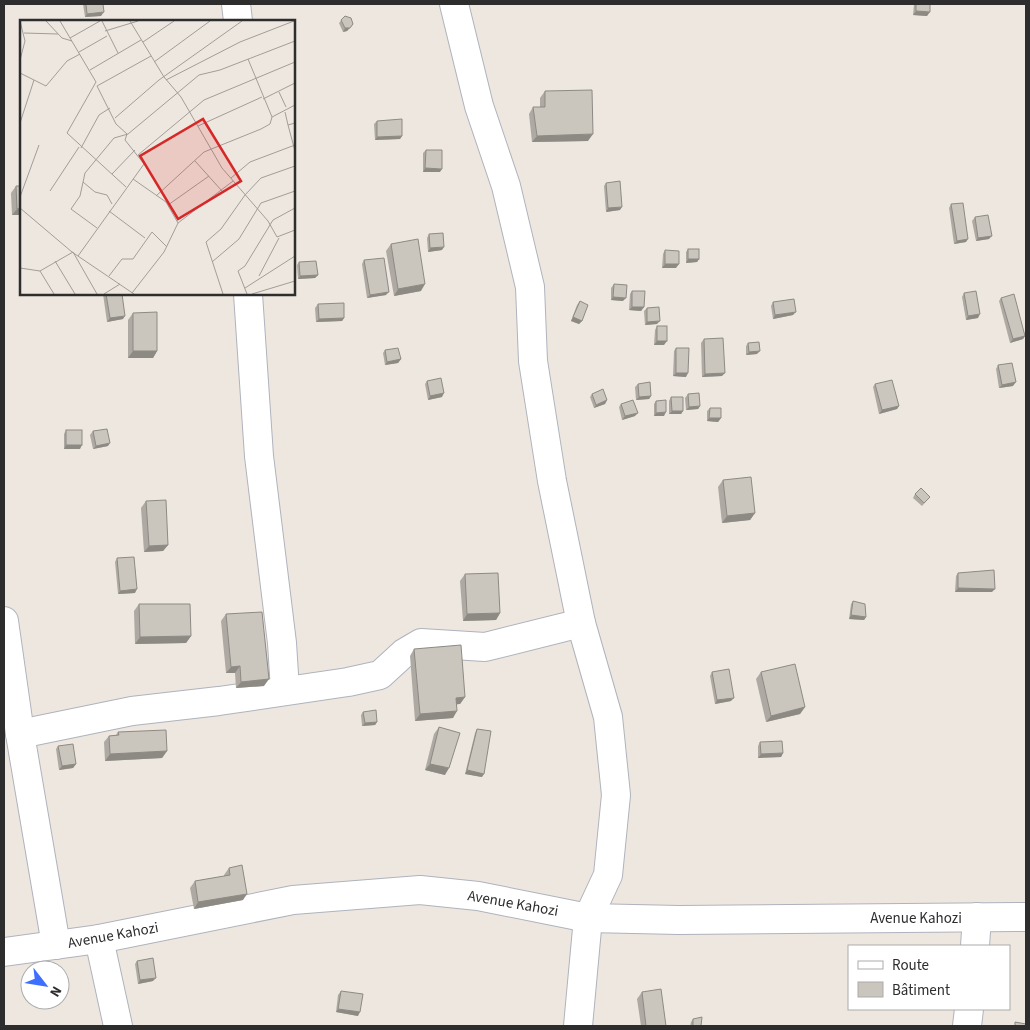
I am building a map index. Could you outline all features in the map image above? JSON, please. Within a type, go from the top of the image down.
[{"type":"street","points":[[236,4],[238,20]]},
{"type":"street","points":[[454,4],[479,106],[506,186],[530,287],[533,362],[552,482],[581,623],[608,716],[616,795],[608,875],[588,918],[578,1026]]},
{"type":"street","points":[[248,295],[259,456],[282,643],[285,690]]},
{"type":"street","points":[[4,621],[20,734],[56,945]]},
{"type":"street","points":[[20,734],[132,711],[219,701],[348,682],[380,675],[404,653],[420,643],[484,647],[581,623]]},
{"type":"street","name":"Avenue Kahozi","points":[[4,952],[99,939],[293,900],[420,890],[478,896],[588,918],[679,920],[1026,917]]},
{"type":"street","points":[[975,945],[977,918]]},
{"type":"street","points":[[99,939],[118,1026]]},
{"type":"street","points":[[967,1026],[969,1010]]},
{"type":"building","points":[[86,4],[103,4],[104,12],[87,14]]},
{"type":"building","points":[[916,4],[930,4],[930,12],[916,11]]},
{"type":"building","points":[[345,16],[351,18],[353,24],[350,28],[345,28],[341,20]]},
{"type":"building","points":[[592,90],[593,134],[537,136],[533,107],[545,107],[545,91]]},
{"type":"building","points":[[402,119],[402,136],[377,137],[377,121]]},
{"type":"building","points":[[426,150],[442,150],[442,169],[425,168]]},
{"type":"building","points":[[620,181],[622,207],[608,208],[606,183]]},
{"type":"building","points":[[16,186],[20,186],[20,208],[17,209]]},
{"type":"building","points":[[963,203],[968,239],[957,241],[951,204]]},
{"type":"building","points":[[988,215],[992,236],[978,238],[975,217]]},
{"type":"building","points":[[443,233],[444,247],[430,248],[429,234]]},
{"type":"building","points":[[418,239],[425,284],[398,289],[391,244]]},
{"type":"building","points":[[688,249],[699,249],[699,259],[688,259]]},
{"type":"building","points":[[665,250],[679,251],[679,264],[665,264]]},
{"type":"building","points":[[384,258],[389,292],[370,295],[364,260]]},
{"type":"building","points":[[316,261],[318,275],[300,276],[299,262]]},
{"type":"building","points":[[614,284],[627,285],[626,298],[613,297]]},
{"type":"building","points":[[632,291],[645,291],[644,307],[632,307]]},
{"type":"building","points":[[976,291],[980,314],[968,316],[964,293]]},
{"type":"building","points":[[1014,294],[1025,336],[1013,339],[1001,298]]},
{"type":"building","points":[[106,295],[122,295],[125,316],[110,318]]},
{"type":"building","points":[[794,299],[796,312],[775,315],[773,302]]},
{"type":"building","points":[[580,301],[588,305],[582,321],[573,317]]},
{"type":"building","points":[[344,303],[344,318],[319,319],[318,304]]},
{"type":"building","points":[[659,307],[660,321],[647,322],[647,308]]},
{"type":"building","points":[[157,312],[157,351],[133,351],[133,313]]},
{"type":"building","points":[[657,326],[667,326],[667,341],[657,341]]},
{"type":"building","points":[[723,338],[725,373],[705,374],[704,339]]},
{"type":"building","points":[[759,342],[760,351],[749,352],[748,343]]},
{"type":"building","points":[[398,348],[401,359],[387,362],[385,350]]},
{"type":"building","points":[[676,348],[689,348],[688,373],[676,373]]},
{"type":"building","points":[[1012,363],[1016,382],[1002,385],[998,365]]},
{"type":"building","points":[[441,378],[444,393],[430,396],[427,381]]},
{"type":"building","points":[[892,380],[899,406],[882,410],[875,384]]},
{"type":"building","points":[[650,382],[651,396],[639,397],[638,384]]},
{"type":"building","points":[[603,389],[607,400],[596,405],[592,394]]},
{"type":"building","points":[[699,393],[700,406],[689,407],[688,394]]},
{"type":"building","points":[[671,397],[683,397],[683,411],[672,411]]},
{"type":"building","points":[[633,400],[638,413],[625,416],[621,404]]},
{"type":"building","points":[[666,400],[666,412],[656,413],[656,401]]},
{"type":"building","points":[[710,408],[721,408],[721,418],[709,418]]},
{"type":"building","points":[[107,429],[110,443],[96,446],[93,431]]},
{"type":"building","points":[[66,430],[82,430],[82,445],[66,445]]},
{"type":"building","points":[[751,477],[755,513],[727,516],[723,480]]},
{"type":"building","points":[[921,488],[930,497],[924,503],[915,494]]},
{"type":"building","points":[[166,500],[168,545],[149,546],[146,501]]},
{"type":"building","points":[[134,557],[137,589],[120,591],[117,558]]},
{"type":"building","points":[[994,570],[995,589],[958,588],[958,573]]},
{"type":"building","points":[[498,573],[500,613],[467,614],[465,574]]},
{"type":"building","points":[[853,601],[865,604],[866,617],[851,615]]},
{"type":"building","points":[[139,604],[190,604],[191,636],[140,637]]},
{"type":"building","points":[[262,612],[269,679],[241,682],[240,666],[231,667],[226,614]]},
{"type":"building","points":[[461,645],[465,697],[456,698],[457,711],[420,714],[414,649]]},
{"type":"building","points":[[795,664],[805,707],[771,716],[761,672]]},
{"type":"building","points":[[729,669],[734,698],[717,700],[712,672]]},
{"type":"building","points":[[376,710],[377,722],[365,723],[363,712]]},
{"type":"building","points":[[439,727],[460,733],[449,768],[430,764]]},
{"type":"building","points":[[477,729],[491,731],[484,774],[467,770]]},
{"type":"building","points":[[166,730],[167,751],[110,754],[109,736],[119,735],[118,732]]},
{"type":"building","points":[[782,741],[783,753],[761,754],[760,742]]},
{"type":"building","points":[[73,744],[76,764],[62,766],[58,746]]},
{"type":"building","points":[[242,865],[247,894],[198,902],[195,881],[230,875],[229,868]]},
{"type":"building","points":[[153,958],[156,978],[140,980],[137,961]]},
{"type":"building","points":[[661,989],[666,1026],[646,1026],[642,992]]},
{"type":"building","points":[[341,991],[363,994],[360,1012],[338,1009]]},
{"type":"building","points":[[702,1017],[701,1026],[693,1026],[693,1019]]},
{"type":"building","points":[[1015,1022],[1026,1024],[1026,1026],[1015,1026]]}]
